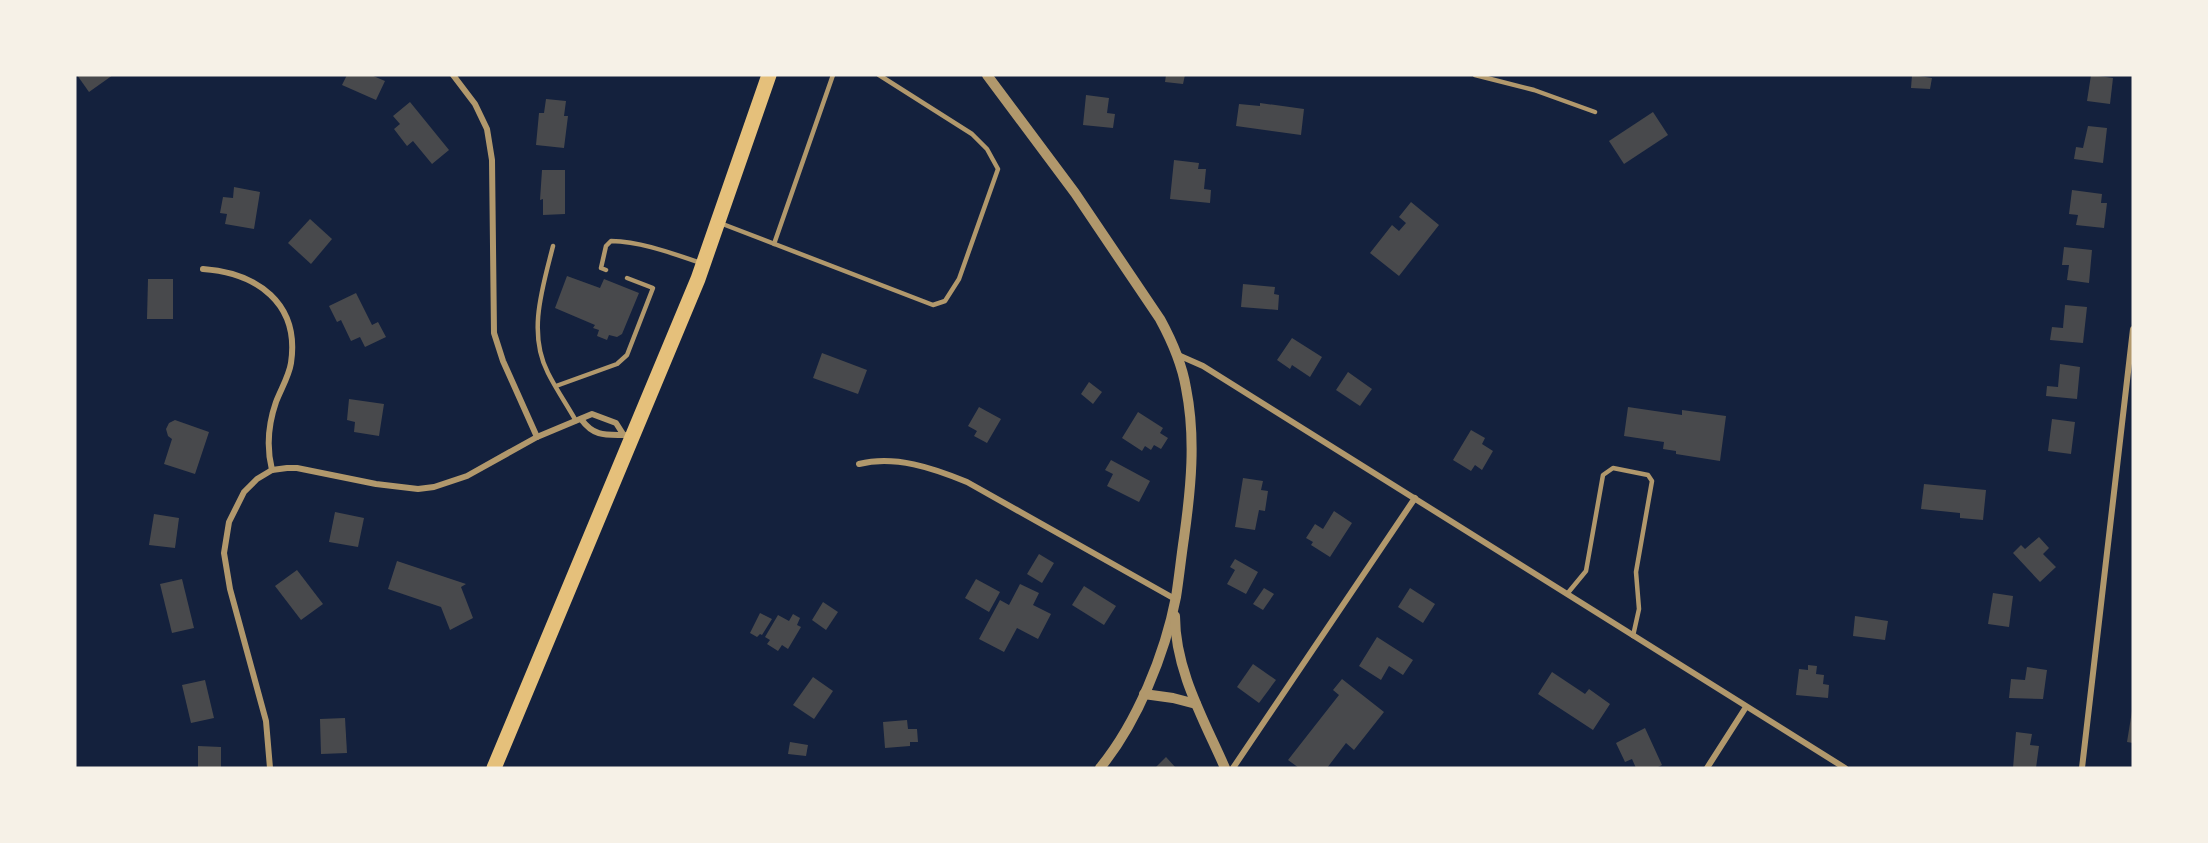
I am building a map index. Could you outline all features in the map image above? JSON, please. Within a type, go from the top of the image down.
[{"type":"main road","points":[[494,768],[628,436],[703,264],[769,75]]},
{"type":"street","points":[[453,75],[470,96],[487,129],[492,160],[495,333],[503,361],[537,437]]},
{"type":"street","points":[[987,75],[1118,254],[1160,320],[1182,371],[1189,404],[1192,476],[1175,599],[1167,631],[1144,694],[1124,734],[1100,768]]},
{"type":"street","points":[[203,269],[239,275],[257,284],[273,295],[284,310],[292,347],[291,365],[277,400],[268,435],[268,454],[272,470]]},
{"type":"street","points":[[2082,768],[2133,329]]},
{"type":"street","points":[[1176,354],[1203,366],[1845,768]]},
{"type":"street","points":[[270,768],[266,721],[230,589],[224,552],[229,522],[235,508],[244,492],[257,479],[272,470],[297,468],[376,484],[418,489],[450,483],[467,476],[537,437],[591,414],[616,423],[628,436]]},
{"type":"street","points":[[579,420],[588,429],[611,436],[628,436]]},
{"type":"street","points":[[859,464],[870,461],[905,462],[957,478],[982,489],[1175,599]]},
{"type":"street","points":[[1233,768],[1416,498]]},
{"type":"street","points":[[1175,599],[1177,643],[1196,704],[1225,768]]},
{"type":"street","points":[[1144,694],[1196,704]]},
{"type":"street","points":[[1707,768],[1746,707]]},
{"type":"lane","points":[[774,244],[833,75]]},
{"type":"lane","points":[[718,222],[933,305],[945,301],[959,279],[998,169],[987,149],[972,134],[879,75]]},
{"type":"lane","points":[[1475,75],[1534,90],[1595,111]]},
{"type":"lane","points":[[606,270],[601,268],[606,246],[611,241],[631,241],[703,264]]},
{"type":"lane","points":[[553,246],[541,294],[537,332],[542,357],[548,372],[579,420]]},
{"type":"lane","points":[[556,386],[617,363],[627,355],[653,288],[627,278]]},
{"type":"lane","points":[[1567,594],[1586,571],[1604,475],[1613,468],[1648,475],[1652,481],[1636,572],[1639,609],[1633,636]]},
{"type":"building","points":[[77,75],[113,75],[89,92]]},
{"type":"building","points":[[347,75],[371,75],[385,81],[376,100],[342,85]]},
{"type":"building","points":[[1166,75],[1185,75],[1183,84],[1165,82]]},
{"type":"building","points":[[1912,75],[1932,78],[1930,89],[1911,88]]},
{"type":"building","points":[[2091,75],[2113,78],[2110,104],[2087,101]]},
{"type":"building","points":[[1086,95],[1109,98],[1107,113],[1115,114],[1113,128],[1083,125]]},
{"type":"building","points":[[546,99],[566,101],[564,116],[568,116],[564,148],[536,145],[539,113],[544,113]]},
{"type":"building","points":[[410,102],[449,150],[432,164],[413,141],[407,146],[394,129],[400,124],[393,116]]},
{"type":"building","points":[[1260,103],[1304,109],[1301,135],[1236,126],[1239,104],[1260,106]]},
{"type":"building","points":[[1653,112],[1668,135],[1624,164],[1609,141]]},
{"type":"building","points":[[2088,126],[2107,128],[2103,163],[2074,159],[2076,147],[2083,148]]},
{"type":"building","points":[[1174,160],[1199,163],[1198,169],[1206,169],[1204,189],[1211,190],[1210,203],[1170,199]]},
{"type":"building","points":[[542,170],[565,170],[565,214],[543,215],[543,199],[540,200]]},
{"type":"building","points":[[234,187],[260,192],[254,229],[225,224],[227,214],[220,213],[223,197],[233,198]]},
{"type":"building","points":[[2072,190],[2102,194],[2101,203],[2107,203],[2104,228],[2076,225],[2078,215],[2069,214]]},
{"type":"building","points":[[1411,202],[1439,225],[1399,276],[1370,253],[1392,225],[1399,231],[1406,223],[1399,217]]},
{"type":"building","points":[[310,219],[332,239],[311,264],[288,243]]},
{"type":"building","points":[[2064,247],[2092,250],[2089,283],[2067,280],[2069,265],[2062,265]]},
{"type":"building","points":[[567,276],[600,288],[604,279],[639,293],[622,334],[617,337],[609,335],[607,340],[597,336],[599,330],[593,328],[595,325],[555,308]]},
{"type":"building","points":[[148,279],[173,279],[173,319],[147,319]]},
{"type":"building","points":[[1243,284],[1275,287],[1274,294],[1279,295],[1278,310],[1241,307]]},
{"type":"building","points":[[356,293],[372,325],[378,322],[386,337],[365,347],[360,337],[351,341],[341,320],[337,322],[329,306]]},
{"type":"building","points":[[2065,305],[2087,307],[2083,343],[2050,340],[2052,327],[2063,328]]},
{"type":"building","points":[[1292,338],[1322,357],[1310,377],[1292,365],[1290,369],[1277,360]]},
{"type":"building","points":[[822,353],[867,370],[858,394],[813,378]]},
{"type":"building","points":[[2060,364],[2080,367],[2077,399],[2046,396],[2047,386],[2058,387]]},
{"type":"building","points":[[1348,372],[1372,389],[1360,406],[1336,390]]},
{"type":"building","points":[[1089,382],[1102,392],[1093,404],[1081,394]]},
{"type":"building","points":[[349,399],[384,404],[379,436],[354,432],[355,422],[347,420]]},
{"type":"building","points":[[979,407],[1001,419],[987,443],[974,436],[977,431],[968,426]]},
{"type":"building","points":[[1628,407],[1682,415],[1682,410],[1726,416],[1720,461],[1676,454],[1676,451],[1663,449],[1664,442],[1624,436]]},
{"type":"building","points":[[1138,412],[1163,428],[1160,433],[1168,438],[1161,449],[1154,445],[1151,450],[1145,446],[1142,451],[1122,438]]},
{"type":"building","points":[[2052,419],[2075,422],[2071,454],[2048,451]]},
{"type":"building","points":[[175,420],[209,432],[195,474],[164,464],[172,439],[168,436],[166,429],[169,423]]},
{"type":"building","points":[[1471,430],[1485,438],[1482,444],[1493,451],[1482,470],[1475,465],[1471,471],[1453,460]]},
{"type":"building","points":[[1111,460],[1150,481],[1139,502],[1107,486],[1113,474],[1105,470]]},
{"type":"building","points":[[1243,478],[1263,481],[1261,490],[1268,491],[1265,511],[1259,510],[1255,530],[1235,527]]},
{"type":"building","points":[[1924,484],[1986,490],[1983,520],[1960,518],[1960,513],[1921,509]]},
{"type":"building","points":[[1334,511],[1352,523],[1330,557],[1311,545],[1313,542],[1306,538],[1315,524],[1323,529]]},
{"type":"building","points":[[335,512],[364,518],[358,547],[329,542]]},
{"type":"building","points":[[154,514],[179,518],[175,548],[149,545]]},
{"type":"building","points":[[2039,537],[2049,548],[2043,554],[2056,567],[2040,582],[2013,553],[2021,545],[2025,549]]},
{"type":"building","points":[[1039,554],[1054,563],[1042,583],[1027,574]]},
{"type":"building","points":[[1235,559],[1258,572],[1246,594],[1227,584],[1235,570],[1230,567]]},
{"type":"building","points":[[397,561],[466,584],[461,587],[473,618],[450,630],[441,607],[388,589]]},
{"type":"building","points":[[297,570],[323,604],[301,620],[275,586]]},
{"type":"building","points":[[182,579],[194,628],[172,633],[160,584]]},
{"type":"building","points":[[976,579],[1000,592],[989,612],[965,598]]},
{"type":"building","points":[[1020,584],[1039,593],[1033,605],[1051,614],[1038,639],[1017,628],[1004,652],[979,639],[1000,600],[1009,605]]},
{"type":"building","points":[[1084,586],[1116,606],[1104,625],[1072,605]]},
{"type":"building","points":[[1264,588],[1274,594],[1263,610],[1253,604]]},
{"type":"building","points":[[1410,588],[1435,604],[1423,623],[1398,607]]},
{"type":"building","points":[[1993,593],[2013,596],[2009,627],[1988,624]]},
{"type":"building","points":[[823,602],[838,612],[826,630],[812,620]]},
{"type":"building","points":[[760,613],[772,619],[762,635],[757,637],[750,633]]},
{"type":"building","points":[[793,614],[800,618],[797,625],[801,627],[788,649],[782,645],[778,651],[767,644],[770,640],[765,637],[778,615],[789,621]]},
{"type":"building","points":[[1855,616],[1888,621],[1885,640],[1853,636]]},
{"type":"building","points":[[1377,637],[1413,660],[1403,675],[1389,666],[1381,680],[1359,666]]},
{"type":"building","points":[[1253,664],[1276,680],[1259,703],[1237,687]]},
{"type":"building","points":[[1808,665],[1817,666],[1816,674],[1824,675],[1823,684],[1829,685],[1828,698],[1796,695],[1799,669],[1808,670]]},
{"type":"building","points":[[2027,667],[2047,670],[2043,699],[2009,698],[2011,679],[2025,680]]},
{"type":"building","points":[[1552,672],[1585,694],[1589,689],[1610,704],[1593,730],[1538,694]]},
{"type":"building","points":[[813,677],[833,691],[814,719],[793,705]]},
{"type":"building","points":[[1342,679],[1384,712],[1354,750],[1346,743],[1327,768],[1299,768],[1288,760],[1339,695],[1333,690]]},
{"type":"building","points":[[205,680],[214,718],[191,723],[182,685]]},
{"type":"building","points":[[2133,711],[2133,743],[2127,742]]},
{"type":"building","points":[[345,718],[347,753],[321,754],[320,719]]},
{"type":"building","points":[[907,720],[908,729],[917,729],[918,742],[910,742],[910,746],[885,748],[883,722]]},
{"type":"building","points":[[1645,728],[1662,765],[1656,768],[1636,768],[1632,759],[1625,762],[1616,743]]},
{"type":"building","points":[[2016,732],[2032,734],[2030,745],[2039,746],[2036,768],[2013,768]]},
{"type":"building","points":[[790,742],[808,745],[806,756],[788,754]]},
{"type":"building","points":[[198,746],[221,747],[221,768],[198,768]]},
{"type":"building","points":[[1166,757],[1176,768],[1155,768]]}]
